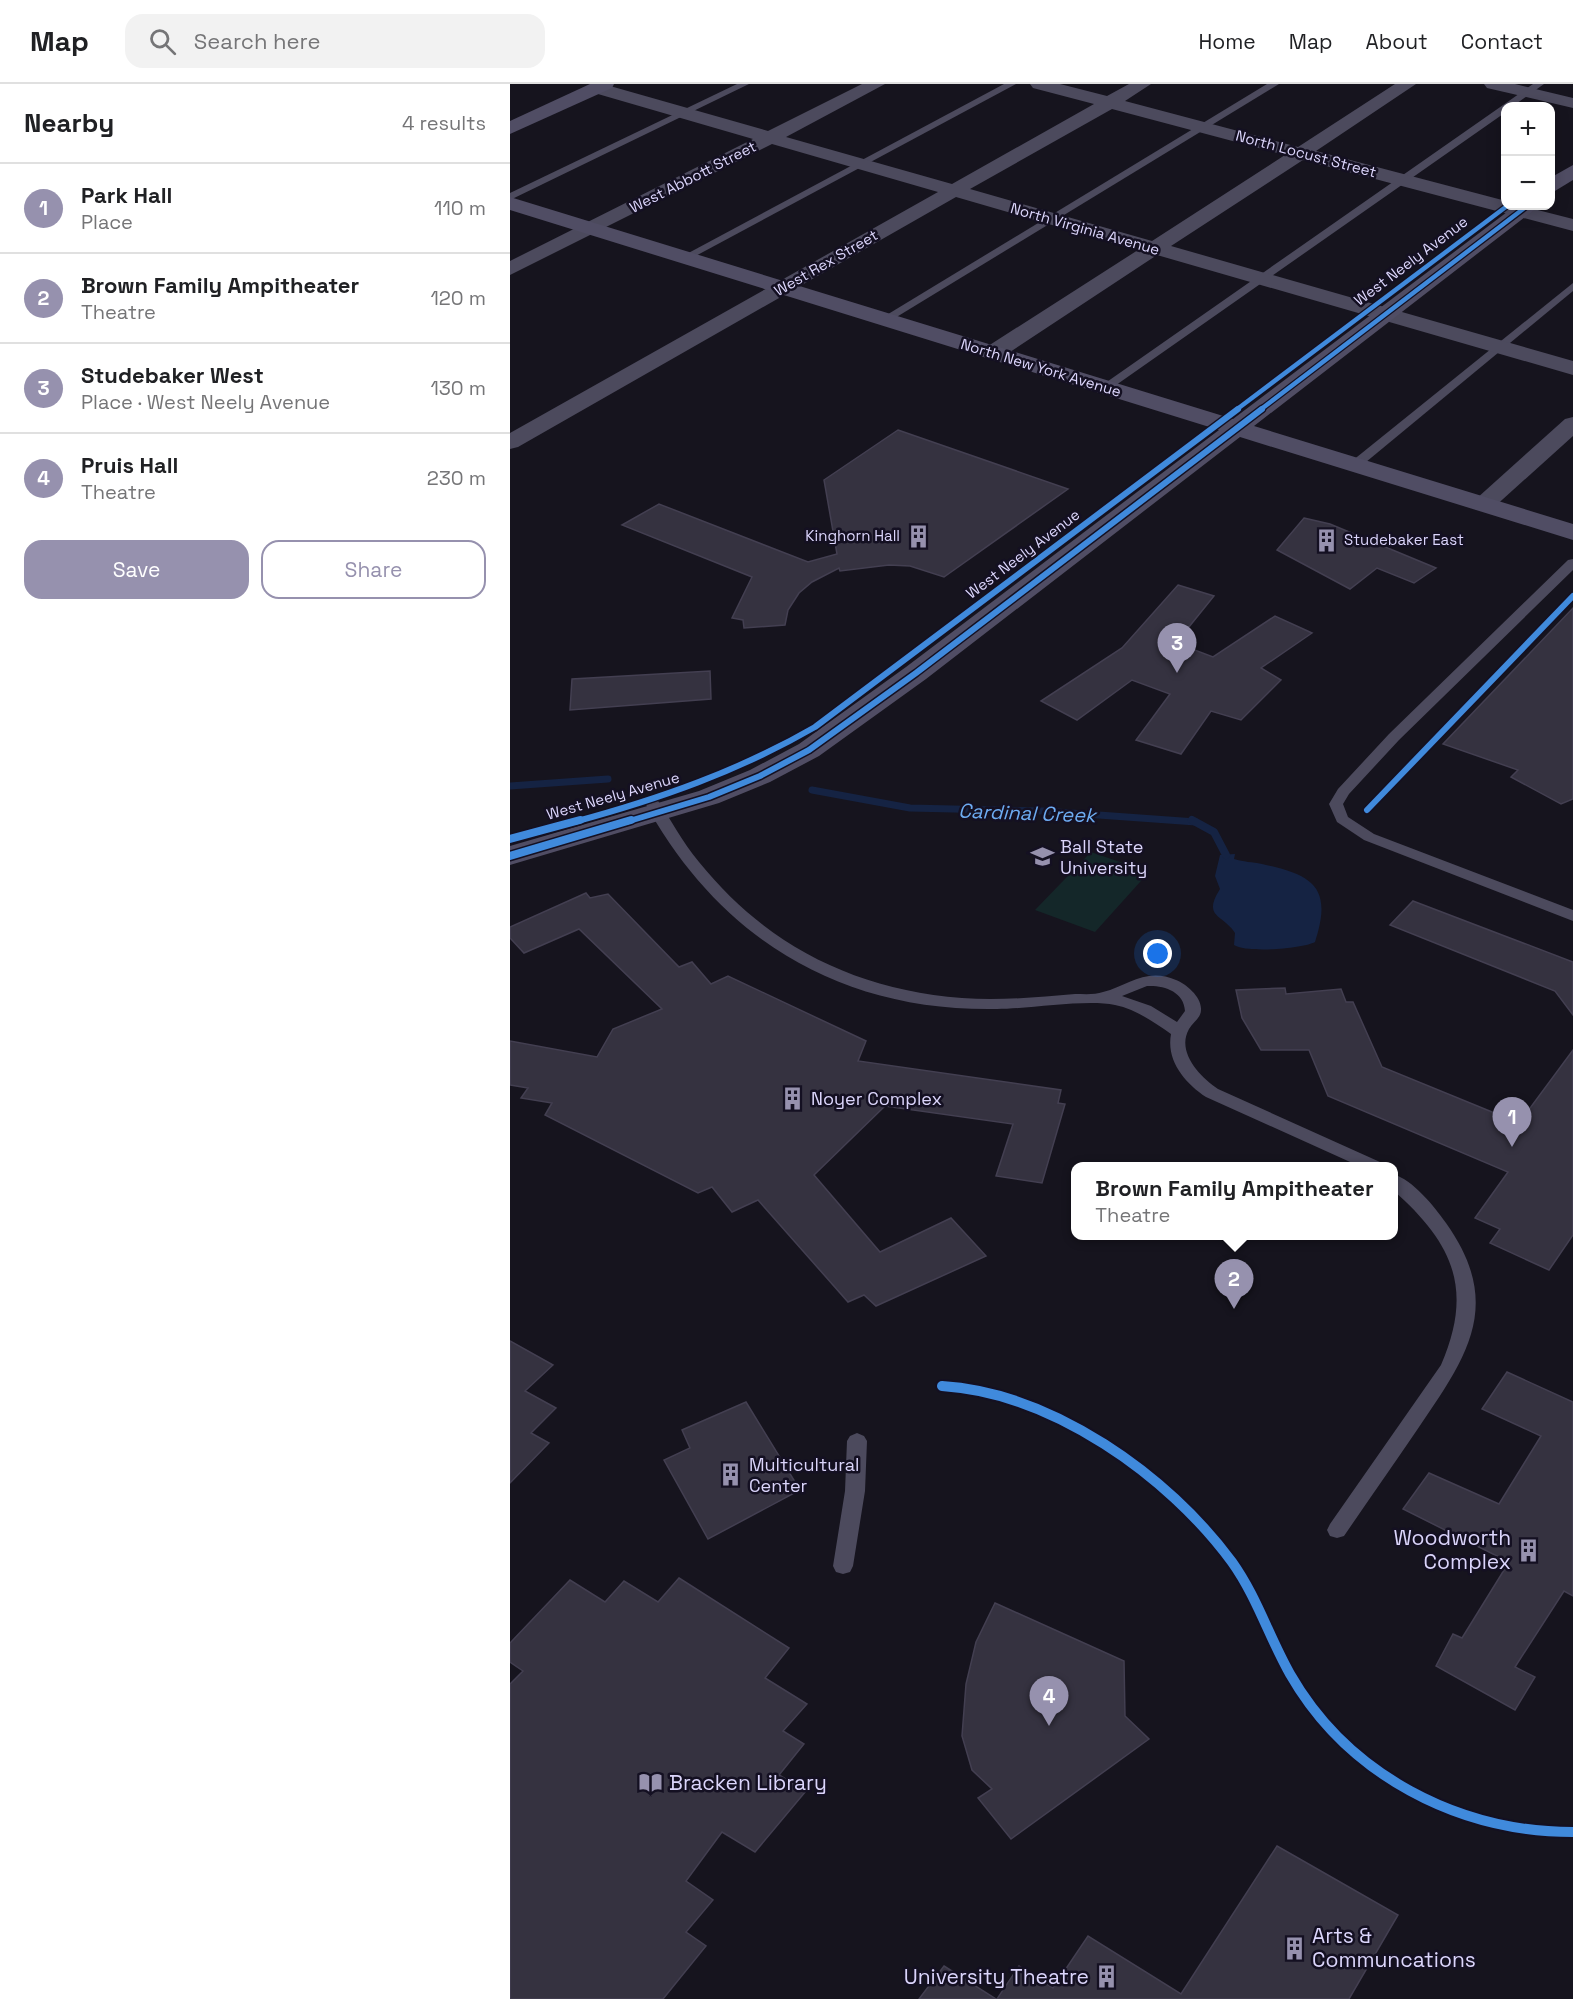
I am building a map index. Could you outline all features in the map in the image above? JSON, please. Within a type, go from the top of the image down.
[{"type":"street","name":"West Abbott Street","points":[[510,269],[876,84]]},
{"type":"street","name":"North Locust Street","points":[[1039,84],[1501,204]]},
{"type":"street","name":"West Rex Street","points":[[510,442],[1142,84]]},
{"type":"street","points":[[993,353],[1407,84]]},
{"type":"street","points":[[1493,84],[1534,88],[1573,103]]},
{"type":"street","name":"North Virginia Avenue","points":[[601,86],[682,114],[1573,368]]},
{"type":"street","points":[[510,128],[601,86]]},
{"type":"street","points":[[1555,170],[1573,156]]},
{"type":"street","points":[[1555,185],[1573,171]]},
{"type":"street","name":"North New York Avenue","points":[[510,202],[1573,532]]},
{"type":"street","name":"West Neely Avenue","points":[[510,838],[709,797],[760,776],[809,750],[916,674],[1229,425],[1511,210]]},
{"type":"street","name":"North Locust Street","points":[[1525,210],[1573,225]]},
{"type":"street","points":[[1485,504],[1573,424]]},
{"type":"street","name":"West Neely Avenue","points":[[510,856],[655,807]]},
{"type":"lane","points":[[510,197],[744,84]]},
{"type":"lane","points":[[686,257],[1011,84]]},
{"type":"lane","points":[[886,319],[1274,84]]},
{"type":"lane","points":[[1513,102],[1534,88]]},
{"type":"lane","points":[[1105,388],[1501,110]]},
{"type":"lane","points":[[1356,465],[1573,286]]},
{"type":"lane","points":[[1573,563],[1394,737],[1343,792],[1336,804],[1342,819],[1369,837],[1573,916]]},
{"type":"lane","points":[[655,807],[708,884],[743,917],[786,950],[818,966],[861,982],[937,1000],[986,1004],[1105,998],[1138,1007],[1180,1032]]},
{"type":"lane","points":[[1105,998],[1137,982],[1167,982],[1183,990],[1191,1000],[1192,1011],[1180,1032],[1179,1052],[1185,1067],[1196,1083],[1212,1093],[1363,1162]]},
{"type":"lane","points":[[1337,1530],[1449,1368],[1462,1344],[1466,1326],[1468,1296],[1458,1258],[1442,1229],[1424,1207],[1398,1184]]},
{"type":"lane","points":[[843,1566],[855,1491],[857,1441]]},
{"type":"green space","points":[[1091,852],[1149,872],[1095,932],[1035,910]]},
{"type":"water","points":[[1235,854],[1234,859],[1280,868],[1306,879],[1314,886],[1320,896],[1321,908],[1315,942],[1299,947],[1274,949],[1250,949],[1234,945],[1235,933],[1216,915],[1213,905],[1220,889],[1215,876],[1220,855]]},
{"type":"building","name":"Kinghorn Hall","points":[[898,430],[1068,489],[944,577],[910,566],[889,565],[840,571],[839,568],[812,582],[799,593],[788,610],[785,625],[744,628],[743,620],[732,618],[752,577],[622,525],[659,504],[808,562],[837,554],[824,480]]},
{"type":"building","name":"Studebaker East","points":[[1304,518],[1330,524],[1436,568],[1414,583],[1377,568],[1350,589],[1277,550]]},
{"type":"building","points":[[1178,585],[1214,596],[1176,643],[1213,657],[1275,616],[1312,633],[1261,668],[1281,680],[1241,720],[1211,711],[1181,754],[1136,740],[1170,694],[1132,680],[1077,720],[1041,701],[1122,648]]},
{"type":"building","points":[[1573,608],[1573,799],[1561,804],[1511,777],[1518,770],[1443,744]]},
{"type":"building","points":[[710,671],[711,699],[570,710],[572,679]]},
{"type":"building","name":"Noyer Complex","points":[[586,893],[590,898],[608,894],[679,967],[692,962],[711,984],[728,976],[866,1041],[858,1061],[1061,1090],[1058,1103],[1065,1104],[1042,1183],[996,1176],[1013,1124],[885,1106],[814,1175],[880,1252],[951,1218],[986,1256],[876,1306],[864,1295],[848,1302],[758,1200],[732,1212],[712,1187],[698,1193],[545,1115],[552,1103],[521,1098],[528,1088],[510,1085],[510,1041],[597,1057],[613,1029],[662,1009],[579,929],[524,953],[510,938],[510,927]]},
{"type":"building","points":[[1413,901],[1573,962],[1573,1015],[1555,991],[1390,925]]},
{"type":"building","points":[[1285,988],[1286,994],[1341,989],[1346,1002],[1353,1002],[1382,1067],[1519,1123],[1573,1050],[1573,1235],[1549,1270],[1490,1243],[1500,1229],[1475,1218],[1508,1172],[1328,1096],[1309,1050],[1261,1050],[1242,1018],[1236,990]]},
{"type":"building","points":[[510,1341],[553,1365],[525,1391],[556,1408],[531,1433],[549,1443],[510,1483]]},
{"type":"building","name":"Woodworth Complex","points":[[1507,1372],[1573,1402],[1573,1596],[1564,1591],[1515,1667],[1535,1677],[1515,1710],[1436,1666],[1453,1634],[1462,1638],[1509,1562],[1403,1509],[1429,1473],[1499,1504],[1541,1436],[1482,1409]]},
{"type":"building","name":"Multicultural Center","points":[[746,1402],[800,1490],[708,1539],[664,1460],[690,1448],[682,1430]]},
{"type":"building","name":"Bracken Library","points":[[679,1578],[789,1648],[765,1678],[807,1704],[783,1731],[804,1744],[779,1775],[806,1791],[755,1852],[722,1832],[686,1881],[713,1900],[686,1932],[706,1946],[663,1999],[510,1999],[510,1684],[523,1671],[510,1662],[510,1643],[570,1580],[605,1602],[624,1581],[658,1602]]},
{"type":"building","points":[[995,1603],[1124,1661],[1125,1716],[1149,1739],[1011,1839],[978,1798],[992,1789],[972,1770],[962,1736],[966,1684],[976,1642]]},
{"type":"building","name":"Arts & Communcations","points":[[1277,1846],[1398,1915],[1349,1999],[997,1999],[1019,1966],[1053,1988],[1088,1936],[1181,1994]]},
{"type":"building","name":"University Theatre","points":[[944,1966],[996,1999],[919,1999]]},
{"type":"waterway","name":"Cardinal Creek","points":[[510,786],[608,779]]},
{"type":"waterway","name":"Cardinal Creek","points":[[812,790],[910,808],[1043,811],[1196,822]]},
{"type":"waterway","name":"Cardinal Creek","points":[[1192,820],[1196,822]]},
{"type":"waterway","name":"Cardinal Creek","points":[[1196,822],[1214,832],[1226,855]]},
{"type":"cycle path","points":[[510,839],[667,795],[742,766],[815,727],[1502,210]]},
{"type":"cycle path","points":[[510,856],[709,797],[760,776],[809,750],[916,673],[1522,210]]},
{"type":"cycle path","points":[[1367,810],[1573,596]]},
{"type":"cycle path","points":[[942,1386],[993,1394],[1026,1405],[1058,1420],[1125,1459],[1172,1496],[1214,1539],[1249,1588],[1290,1674],[1309,1703],[1331,1730],[1385,1776],[1416,1794],[1481,1821],[1521,1830],[1573,1832]]},
{"type":"place","name":"Kinghorn Hall","points":[[918,536]]},
{"type":"place","name":"Studebaker East","points":[[1326,540]]},
{"type":"place","name":"Studebaker West","points":[[1177,673]]},
{"type":"place","name":"Ball State University","points":[[1042,857]]},
{"type":"place","name":"Noyer Complex","points":[[793,1099]]},
{"type":"place","name":"Park Hall","points":[[1512,1147]]},
{"type":"place","name":"Brown Family Ampitheater","points":[[1234,1309]]},
{"type":"place","name":"Multicultural Center","points":[[731,1475]]},
{"type":"place","name":"Woodworth Complex","points":[[1529,1550]]},
{"type":"place","name":"Pruis Hall","points":[[1049,1726]]},
{"type":"place","name":"Bracken Library","points":[[651,1783]]},
{"type":"place","name":"Arts & Communcations","points":[[1294,1948]]},
{"type":"place","name":"University Theatre","points":[[1107,1977]]}]
